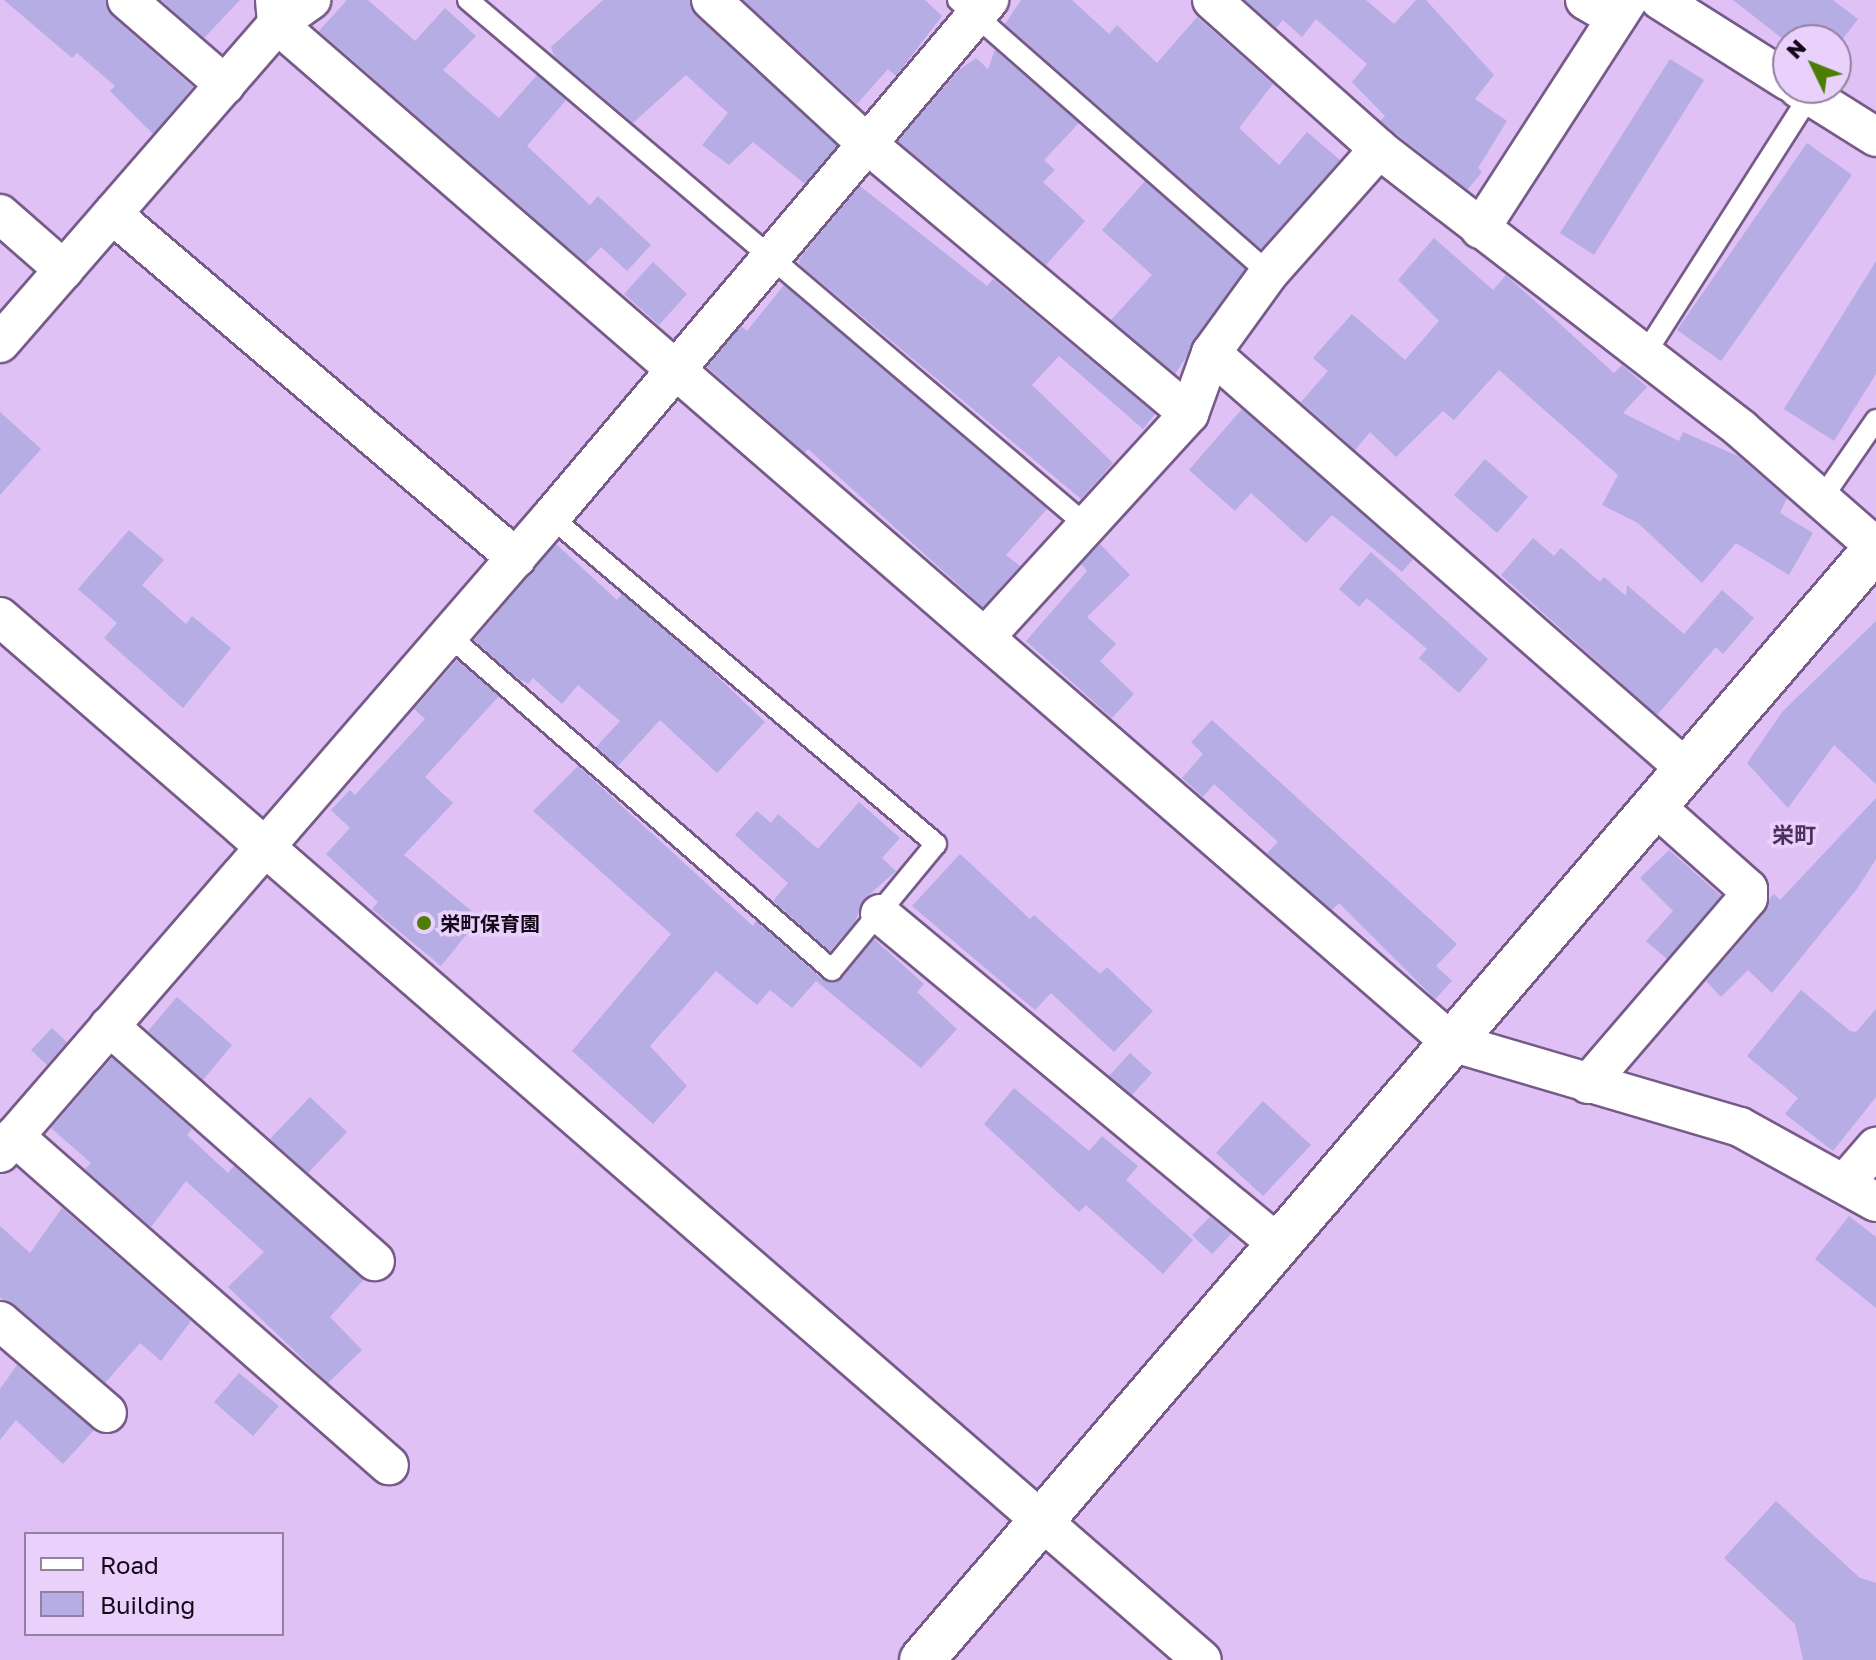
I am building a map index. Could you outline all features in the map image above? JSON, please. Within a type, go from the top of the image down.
[{"type":"street","points":[[127,0],[225,85]]},
{"type":"street","points":[[0,343],[225,85],[276,12],[311,0]]},
{"type":"street","points":[[711,0],[865,142],[1189,414]]},
{"type":"street","points":[[922,1660],[1876,548],[1822,498],[1645,354],[1379,149],[1212,0]]},
{"type":"street","points":[[1660,0],[1772,71]]},
{"type":"street","points":[[389,1465],[7,1144],[676,370],[771,258],[974,5]]},
{"type":"street","points":[[1480,229],[1610,6]]},
{"type":"street","points":[[276,12],[676,370],[987,635],[1451,1042],[1740,1127],[1860,1192],[1876,1147]]},
{"type":"street","points":[[1824,104],[1876,137]]},
{"type":"street","points":[[987,635],[1189,414],[1211,353],[1269,273],[1379,149]]},
{"type":"street","points":[[0,214],[64,270]]},
{"type":"street","points":[[112,214],[516,558]]},
{"type":"street","points":[[1211,353],[1686,769]]},
{"type":"street","points":[[0,617],[1202,1660]]},
{"type":"street","points":[[1588,1084],[1748,898],[1748,889],[1655,806]]},
{"type":"street","points":[[880,914],[1279,1245]]},
{"type":"street","points":[[109,1026],[375,1261]]},
{"type":"street","points":[[0,1321],[107,1413]]},
{"type":"lane","points":[[468,0],[1086,525]]},
{"type":"lane","points":[[974,5],[1269,273]]},
{"type":"lane","points":[[1645,354],[1790,104]]},
{"type":"lane","points":[[1822,498],[1876,420]]},
{"type":"lane","points":[[447,634],[832,970],[936,844],[551,517]]},
{"type":"building","points":[[4,0],[106,0],[113,17],[193,87],[153,134],[110,91],[115,86],[77,53],[72,58]]},
{"type":"building","points":[[161,0],[240,0],[204,38]]},
{"type":"building","points":[[347,0],[368,0],[415,41],[445,8],[476,36],[443,70],[499,118],[537,75],[566,100],[527,146],[590,205],[598,196],[651,245],[627,271],[601,247],[586,263],[319,31]]},
{"type":"building","points":[[603,0],[690,0],[696,16],[837,146],[805,184],[753,142],[729,165],[702,145],[728,113],[686,75],[633,123],[554,56],[551,47]]},
{"type":"building","points":[[743,0],[925,0],[942,16],[896,76],[888,69],[857,104]]},
{"type":"building","points":[[1021,0],[1072,0],[1109,34],[1117,25],[1157,63],[1197,17],[1273,84],[1239,128],[1279,165],[1307,132],[1340,160],[1261,249],[1005,24]]},
{"type":"building","points":[[1245,0],[1366,0],[1394,24],[1416,0],[1426,0],[1494,75],[1475,99],[1507,121],[1478,168],[1482,172],[1467,190],[1380,121],[1385,116],[1352,82],[1367,64],[1316,19],[1302,37],[1283,20],[1276,28]]},
{"type":"building","points":[[1733,0],[1833,0],[1858,19],[1852,27],[1852,24],[1772,24],[1772,30]]},
{"type":"building","points":[[995,50],[1079,123],[1044,160],[1055,170],[1043,182],[1085,221],[1046,265],[898,141],[959,70],[976,58],[988,69]]},
{"type":"building","points":[[1670,59],[1704,80],[1594,255],[1560,233]]},
{"type":"building","points":[[1807,143],[1852,175],[1721,361],[1677,330]]},
{"type":"building","points":[[1145,181],[1245,269],[1175,374],[1111,320],[1152,275],[1102,230]]},
{"type":"building","points":[[860,186],[987,286],[993,279],[1155,414],[1143,429],[1059,356],[1032,385],[1113,463],[1081,499],[800,265],[799,259]]},
{"type":"building","points":[[1434,238],[1493,290],[1506,275],[1614,373],[1622,365],[1647,387],[1623,413],[1679,441],[1683,432],[1738,456],[1787,498],[1780,513],[1813,533],[1789,575],[1736,543],[1702,583],[1638,523],[1602,505],[1618,475],[1499,370],[1454,420],[1443,411],[1396,457],[1370,432],[1355,450],[1301,402],[1328,371],[1313,358],[1352,314],[1405,360],[1439,321],[1398,280]]},
{"type":"building","points":[[1876,261],[1876,374],[1834,441],[1784,409]]},
{"type":"building","points":[[653,262],[687,294],[659,325],[624,294]]},
{"type":"building","points":[[784,285],[1047,509],[1006,555],[1020,566],[983,607],[808,449],[805,453],[707,367],[741,326],[747,331]]},
{"type":"building","points":[[1242,409],[1413,559],[1402,572],[1332,515],[1306,543],[1251,493],[1235,511],[1189,470]]},
{"type":"building","points":[[0,412],[41,449],[0,495]]},
{"type":"building","points":[[1485,459],[1528,497],[1497,533],[1454,495]]},
{"type":"building","points":[[129,530],[164,560],[142,585],[186,624],[192,616],[231,648],[183,708],[104,638],[117,623],[78,589]]},
{"type":"building","points":[[1533,538],[1554,556],[1561,548],[1600,582],[1604,577],[1626,596],[1627,585],[1684,634],[1722,590],[1754,618],[1723,654],[1716,647],[1657,715],[1501,575]]},
{"type":"building","points":[[556,544],[617,600],[622,594],[702,662],[765,722],[717,773],[660,720],[618,766],[596,747],[620,721],[578,685],[562,704],[533,678],[528,684],[516,677],[474,640]]},
{"type":"building","points":[[1100,544],[1130,575],[1087,617],[1116,644],[1100,661],[1134,694],[1112,718],[1026,641],[1087,571],[1081,564]]},
{"type":"building","points":[[1371,552],[1488,659],[1459,693],[1419,658],[1427,649],[1367,598],[1359,607],[1339,589]]},
{"type":"building","points":[[1876,621],[1876,784],[1834,745],[1788,808],[1747,763],[1783,711]]},
{"type":"building","points":[[457,660],[499,696],[425,777],[453,803],[404,855],[480,918],[441,966],[372,909],[378,902],[326,854],[350,828],[331,810],[350,790],[355,795],[425,719],[414,709]]},
{"type":"building","points":[[1212,720],[1457,944],[1436,966],[1452,981],[1435,999],[1339,903],[1332,910],[1267,853],[1278,842],[1214,784],[1203,797],[1182,778],[1203,754],[1191,742]]},
{"type":"building","points":[[578,766],[753,926],[756,921],[823,980],[841,979],[874,939],[924,984],[917,992],[957,1029],[921,1068],[816,981],[792,1008],[770,990],[757,1005],[716,971],[650,1046],[687,1086],[653,1124],[572,1051],[671,934],[533,811]]},
{"type":"building","points":[[1876,798],[1876,859],[1857,889],[1772,993],[1748,970],[1721,997],[1706,981],[1765,912],[1770,898],[1774,894],[1780,900]]},
{"type":"building","points":[[859,802],[900,838],[882,858],[896,871],[864,899],[855,922],[830,951],[773,901],[788,883],[735,835],[757,811],[771,823],[778,814],[818,849]]},
{"type":"building","points":[[1669,850],[1721,896],[1667,959],[1646,941],[1673,911],[1640,878]]},
{"type":"building","points":[[960,854],[1030,919],[1034,915],[1100,974],[1107,967],[1153,1011],[1114,1052],[1051,993],[1035,1010],[912,906]]},
{"type":"building","points":[[1801,990],[1850,1031],[1856,1032],[1876,1009],[1876,1097],[1833,1151],[1785,1114],[1798,1098],[1747,1056]]},
{"type":"building","points":[[177,997],[232,1045],[203,1080],[148,1031]]},
{"type":"building","points":[[52,1028],[67,1042],[47,1065],[31,1050]]},
{"type":"building","points":[[1130,1053],[1152,1073],[1132,1095],[1109,1076]]},
{"type":"building","points":[[112,1058],[192,1129],[187,1135],[228,1173],[234,1166],[364,1279],[330,1317],[362,1350],[328,1383],[228,1287],[264,1252],[186,1181],[151,1227],[85,1169],[91,1163],[51,1128]]},
{"type":"building","points":[[1014,1088],[1089,1151],[1102,1136],[1138,1166],[1126,1180],[1193,1240],[1163,1274],[1086,1205],[1079,1212],[984,1124]]},
{"type":"building","points":[[310,1097],[347,1132],[308,1173],[270,1139]]},
{"type":"building","points":[[1263,1101],[1311,1145],[1263,1196],[1216,1153]]},
{"type":"building","points":[[62,1208],[191,1321],[161,1361],[140,1343],[105,1383],[14,1304],[0,1298],[0,1226],[30,1253]]},
{"type":"building","points":[[1849,1216],[1876,1237],[1876,1308],[1815,1259]]},
{"type":"building","points":[[1210,1217],[1231,1234],[1212,1254],[1192,1235]]},
{"type":"building","points":[[17,1365],[94,1430],[63,1464],[16,1420],[0,1440],[0,1389]]},
{"type":"building","points":[[239,1373],[279,1406],[253,1436],[214,1402]]},
{"type":"building","points":[[1776,1501],[1860,1578],[1876,1583],[1876,1660],[1803,1660],[1795,1624],[1724,1558]]},
{"type":"place","name":"栄町保育園","points":[[424,923]]},
{"type":"district","name":"栄町","points":[[1794,835]]}]
